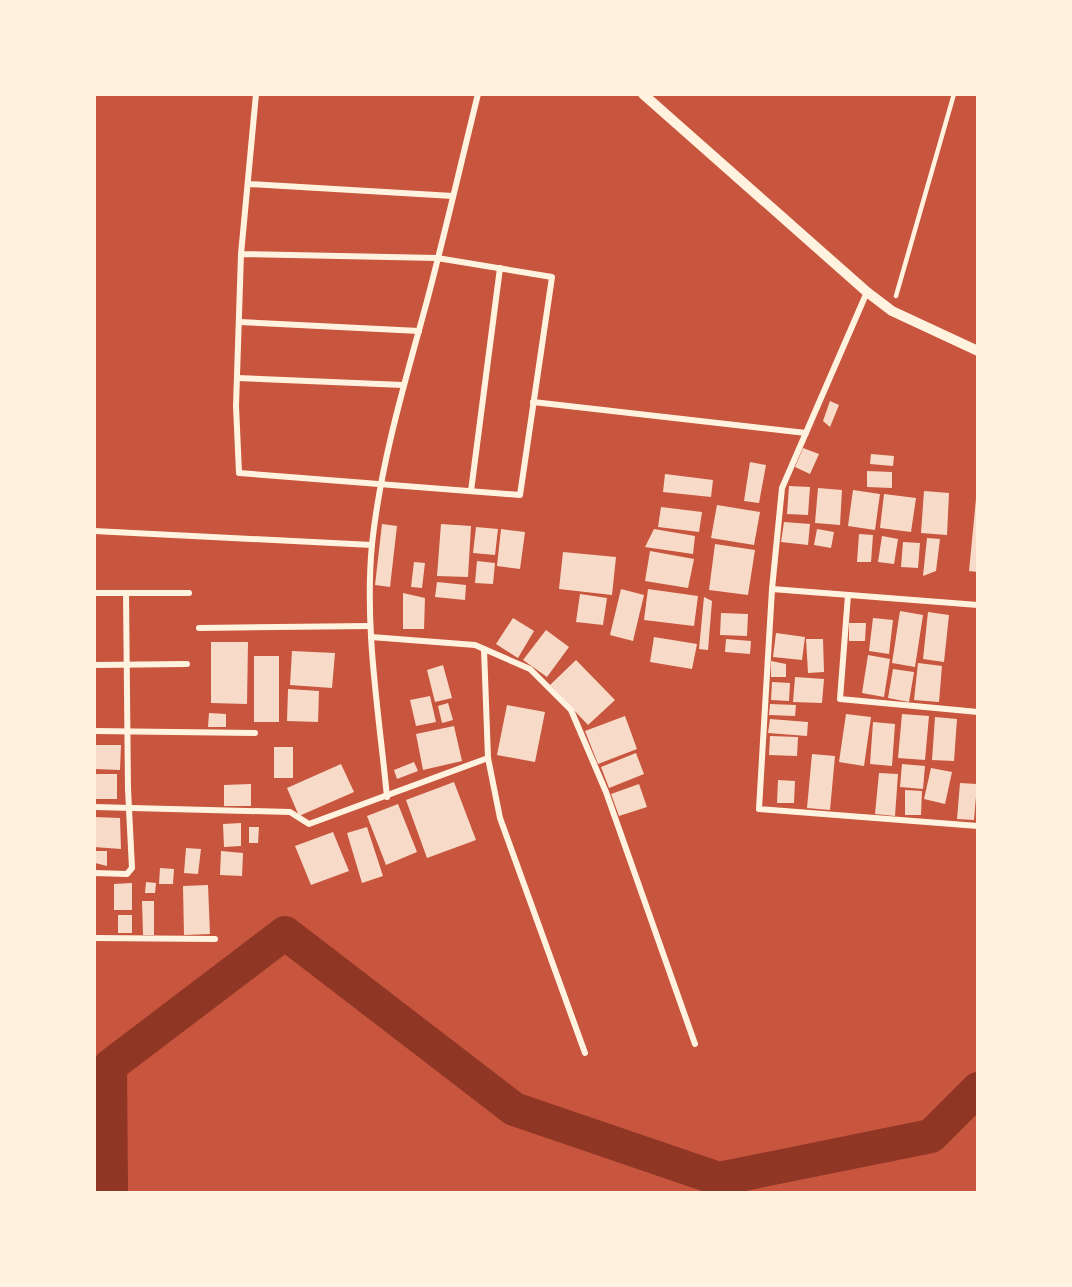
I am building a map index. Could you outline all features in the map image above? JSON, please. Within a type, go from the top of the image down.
[{"type":"street","points":[[241,254],[437,258],[552,277],[519,495],[381,482],[239,473],[237,378],[241,254],[256,94]]},
{"type":"street","points":[[387,797],[370,626],[372,545],[381,482],[403,385],[478,94]]},
{"type":"street","points":[[643,94],[867,292],[892,311],[978,351]]},
{"type":"street","points":[[248,184],[453,196]]},
{"type":"street","points":[[471,491],[500,268]]},
{"type":"street","points":[[867,292],[782,488],[772,589],[759,809],[978,826]]},
{"type":"street","points":[[239,322],[418,331]]},
{"type":"street","points":[[237,378],[403,385]]},
{"type":"street","points":[[533,402],[806,433]]},
{"type":"street","points":[[94,531],[372,545]]},
{"type":"street","points":[[772,589],[978,605]]},
{"type":"street","points":[[94,593],[189,593]]},
{"type":"street","points":[[94,873],[130,872],[126,593]]},
{"type":"street","points":[[848,595],[840,699],[978,712]]},
{"type":"street","points":[[199,628],[370,626]]},
{"type":"street","points":[[371,637],[475,645],[530,669],[571,710],[606,792],[695,1044]]},
{"type":"street","points":[[484,649],[488,758],[500,818],[585,1053]]},
{"type":"street","points":[[94,665],[188,664]]},
{"type":"street","points":[[94,731],[255,733]]},
{"type":"street","points":[[94,807],[290,812],[309,824],[488,758]]},
{"type":"street","points":[[94,938],[215,939]]},
{"type":"lane","points":[[896,296],[954,94]]},
{"type":"building","points":[[830,401],[839,405],[830,427],[823,421]]},
{"type":"building","points":[[803,448],[819,454],[810,474],[795,467]]},
{"type":"building","points":[[871,454],[894,456],[893,466],[870,464]]},
{"type":"building","points":[[750,462],[766,465],[759,503],[744,501]]},
{"type":"building","points":[[867,471],[892,472],[892,488],[867,487]]},
{"type":"building","points":[[665,474],[713,480],[711,497],[663,492]]},
{"type":"building","points":[[789,486],[810,487],[808,515],[787,514]]},
{"type":"building","points":[[818,488],[842,490],[840,525],[815,523]]},
{"type":"building","points":[[853,490],[880,494],[875,530],[848,526]]},
{"type":"building","points":[[924,491],[949,493],[947,535],[921,533]]},
{"type":"building","points":[[884,494],[916,498],[911,532],[880,528]]},
{"type":"building","points":[[976,499],[978,499],[978,572],[969,571]]},
{"type":"building","points":[[717,505],[760,512],[754,545],[711,538]]},
{"type":"building","points":[[661,507],[702,512],[699,532],[658,527]]},
{"type":"building","points":[[784,522],[810,524],[808,545],[781,542]]},
{"type":"building","points":[[382,524],[397,526],[390,587],[375,585]]},
{"type":"building","points":[[441,524],[471,526],[468,577],[437,576]]},
{"type":"building","points":[[476,527],[498,529],[495,555],[473,553]]},
{"type":"building","points":[[501,529],[525,532],[520,569],[497,566]]},
{"type":"building","points":[[654,529],[695,536],[693,554],[645,547]]},
{"type":"building","points":[[817,529],[834,532],[831,548],[814,545]]},
{"type":"building","points":[[859,534],[873,535],[871,562],[857,562]]},
{"type":"building","points":[[882,536],[898,539],[894,564],[878,562]]},
{"type":"building","points":[[927,538],[940,539],[936,571],[923,576]]},
{"type":"building","points":[[903,542],[920,543],[918,568],[901,567]]},
{"type":"building","points":[[715,544],[755,550],[748,595],[709,590]]},
{"type":"building","points":[[650,551],[694,559],[688,588],[645,581]]},
{"type":"building","points":[[563,552],[616,557],[612,595],[559,589]]},
{"type":"building","points":[[477,561],[495,563],[493,584],[475,583]]},
{"type":"building","points":[[414,562],[425,563],[422,588],[411,587]]},
{"type":"building","points":[[437,582],[466,585],[465,600],[435,597]]},
{"type":"building","points":[[621,589],[644,595],[633,641],[610,635]]},
{"type":"building","points":[[648,589],[698,596],[694,626],[644,620]]},
{"type":"building","points":[[403,593],[425,598],[424,629],[403,629]]},
{"type":"building","points":[[580,594],[607,598],[603,625],[576,622]]},
{"type":"building","points":[[704,597],[712,601],[708,650],[699,649]]},
{"type":"building","points":[[900,611],[923,615],[915,667],[892,663]]},
{"type":"building","points":[[928,612],[949,615],[944,662],[923,659]]},
{"type":"building","points":[[721,613],[748,614],[747,636],[720,635]]},
{"type":"building","points":[[513,618],[534,631],[518,658],[496,644]]},
{"type":"building","points":[[873,618],[893,620],[889,654],[869,651]]},
{"type":"building","points":[[849,623],[866,623],[865,641],[849,641]]},
{"type":"building","points":[[546,630],[569,647],[547,677],[523,660]]},
{"type":"building","points":[[776,633],[805,637],[802,660],[773,657]]},
{"type":"building","points":[[654,637],[697,644],[692,669],[650,662]]},
{"type":"building","points":[[726,639],[751,641],[750,654],[725,652]]},
{"type":"building","points":[[806,639],[823,639],[824,672],[808,673]]},
{"type":"building","points":[[211,642],[248,642],[247,704],[211,703]]},
{"type":"building","points":[[292,651],[335,653],[332,688],[290,685]]},
{"type":"building","points":[[868,655],[890,659],[884,697],[862,693]]},
{"type":"building","points":[[254,656],[279,656],[279,722],[254,722]]},
{"type":"building","points":[[576,660],[615,700],[588,725],[550,685]]},
{"type":"building","points":[[771,661],[786,664],[786,677],[771,677]]},
{"type":"building","points":[[918,663],[942,666],[939,702],[914,700]]},
{"type":"building","points":[[443,665],[452,698],[435,702],[427,670]]},
{"type":"building","points":[[893,669],[914,672],[909,702],[888,698]]},
{"type":"building","points":[[795,677],[824,679],[822,703],[793,702]]},
{"type":"building","points":[[772,682],[790,683],[789,701],[771,700]]},
{"type":"building","points":[[288,689],[319,691],[318,722],[287,721]]},
{"type":"building","points":[[430,696],[436,722],[416,726],[410,700]]},
{"type":"building","points":[[448,703],[453,720],[442,723],[438,706]]},
{"type":"building","points":[[770,704],[796,705],[795,716],[769,715]]},
{"type":"building","points":[[507,705],[545,712],[535,762],[497,755]]},
{"type":"building","points":[[209,713],[226,714],[226,727],[208,727]]},
{"type":"building","points":[[846,714],[871,717],[864,766],[839,762]]},
{"type":"building","points":[[902,714],[929,716],[925,760],[898,758]]},
{"type":"building","points":[[625,716],[637,749],[598,764],[585,731]]},
{"type":"building","points":[[935,717],[957,719],[954,761],[932,760]]},
{"type":"building","points":[[770,719],[808,722],[807,736],[768,733]]},
{"type":"building","points":[[873,722],[895,724],[892,766],[870,764]]},
{"type":"building","points":[[454,726],[462,761],[423,770],[416,734]]},
{"type":"building","points":[[770,736],[798,737],[797,756],[769,755]]},
{"type":"building","points":[[94,745],[121,745],[120,770],[94,769]]},
{"type":"building","points":[[274,747],[293,747],[293,778],[274,778]]},
{"type":"building","points":[[636,753],[644,774],[609,788],[601,767]]},
{"type":"building","points":[[812,754],[835,756],[830,810],[807,808]]},
{"type":"building","points":[[414,762],[418,771],[397,779],[394,770]]},
{"type":"building","points":[[341,764],[354,792],[299,816],[287,788]]},
{"type":"building","points":[[902,764],[925,766],[923,789],[900,787]]},
{"type":"building","points":[[931,768],[952,772],[945,804],[924,799]]},
{"type":"building","points":[[879,773],[898,774],[895,816],[875,814]]},
{"type":"building","points":[[94,774],[117,774],[117,799],[94,799]]},
{"type":"building","points":[[778,780],[795,781],[794,803],[777,803]]},
{"type":"building","points":[[454,782],[476,840],[427,858],[406,800]]},
{"type":"building","points":[[960,783],[977,784],[974,820],[957,819]]},
{"type":"building","points":[[251,784],[251,806],[224,806],[224,785]]},
{"type":"building","points":[[639,784],[647,807],[619,816],[611,794]]},
{"type":"building","points":[[905,790],[922,791],[921,815],[905,815]]},
{"type":"building","points":[[398,804],[417,852],[386,865],[367,816]]},
{"type":"building","points":[[94,817],[120,818],[121,849],[94,847]]},
{"type":"building","points":[[241,823],[241,846],[224,847],[223,824]]},
{"type":"building","points":[[249,827],[259,827],[258,843],[249,843]]},
{"type":"building","points":[[367,827],[383,876],[362,883],[347,833]]},
{"type":"building","points":[[333,832],[349,871],[311,885],[295,846]]},
{"type":"building","points":[[186,848],[201,849],[198,874],[184,873]]},
{"type":"building","points":[[96,851],[107,851],[107,866],[95,863]]},
{"type":"building","points":[[221,851],[243,853],[242,876],[220,875]]},
{"type":"building","points":[[160,868],[174,869],[173,884],[159,884]]},
{"type":"building","points":[[146,882],[156,883],[155,893],[145,893]]},
{"type":"building","points":[[132,883],[132,910],[114,910],[114,884]]},
{"type":"building","points":[[208,885],[210,934],[184,935],[183,886]]},
{"type":"building","points":[[142,901],[154,901],[154,935],[143,935]]},
{"type":"building","points":[[118,915],[132,915],[132,933],[118,933]]},
{"type":"waterway","points":[[111,1192],[110,1066],[285,933],[514,1109],[719,1179],[931,1136],[978,1089]]}]
